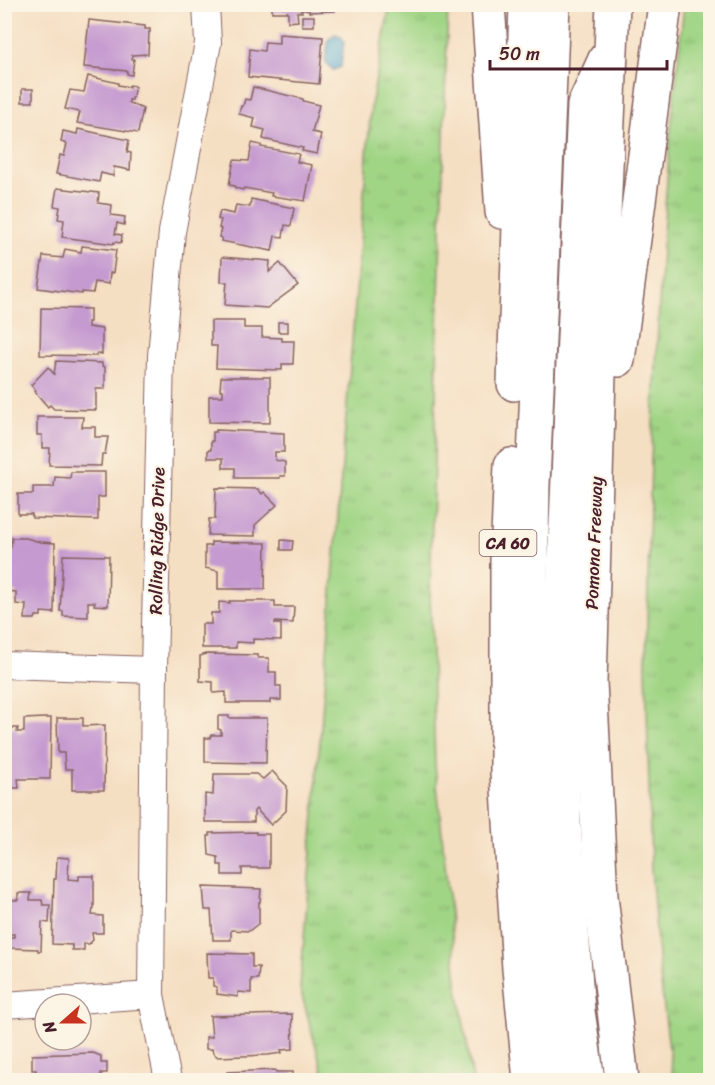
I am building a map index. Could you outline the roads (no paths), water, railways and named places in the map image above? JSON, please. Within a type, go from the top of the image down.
[{"type":"highway","points":[[488,4],[514,389]]},
{"type":"highway","name":"CA 60","points":[[526,4],[507,560],[507,772],[519,969],[530,1080]]},
{"type":"highway","points":[[553,4],[533,484],[529,693],[542,905],[561,1080]]},
{"type":"highway","name":"Pomona Freeway","points":[[613,4],[603,238],[590,682],[600,896],[622,1080]]},
{"type":"highway","points":[[595,531],[665,4]]},
{"type":"highway","points":[[588,1080],[578,1011],[564,824],[560,665],[584,105],[612,44]]},
{"type":"street","name":"Rolling Ridge Drive","points":[[168,1080],[151,995],[154,670],[161,356],[172,232],[208,43],[206,4]]},
{"type":"street","points":[[4,665],[154,670]]},
{"type":"street","points":[[4,1005],[151,995]]},
{"type":"water","points":[[335,34],[341,36],[344,42],[341,67],[333,70],[325,61],[329,39]]}]
